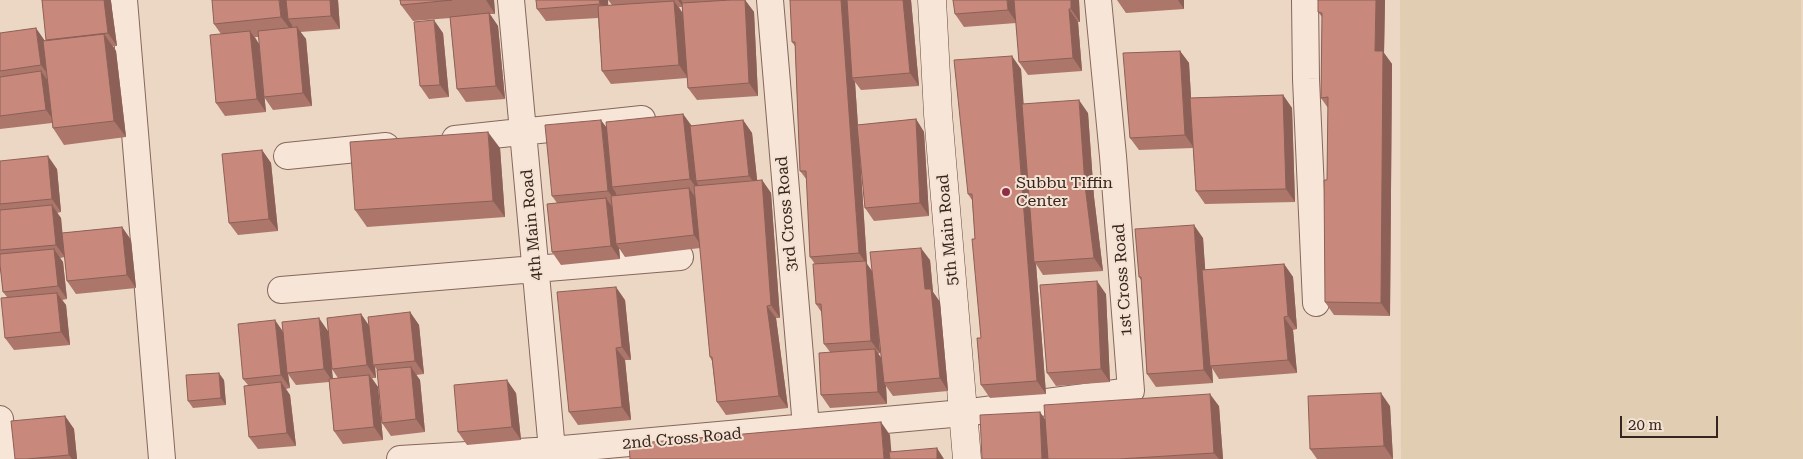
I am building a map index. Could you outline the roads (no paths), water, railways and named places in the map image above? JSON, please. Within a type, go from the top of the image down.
[{"type":"street","points":[[124,0],[162,459]]},
{"type":"street","name":"4th Main Road","points":[[511,0],[552,450]]},
{"type":"street","name":"3rd Cross Road","points":[[770,0],[806,427]]},
{"type":"street","name":"5th Main Road","points":[[932,0],[938,114],[967,459]]},
{"type":"street","name":"1st Cross Road","points":[[963,413],[1131,391],[1113,156],[1098,0]]},
{"type":"street","points":[[1305,0],[1306,79],[1316,303]]},
{"type":"street","points":[[435,141],[668,116]]},
{"type":"street","points":[[287,156],[406,144]]},
{"type":"street","points":[[281,290],[680,257]]},
{"type":"street","name":"2nd Cross Road","points":[[400,459],[552,450],[963,413]]},
{"type":"street","points":[[0,419],[4,459]]},
{"type":"place","name":"Subbu Tiffin Center","points":[[1006,192]]}]
